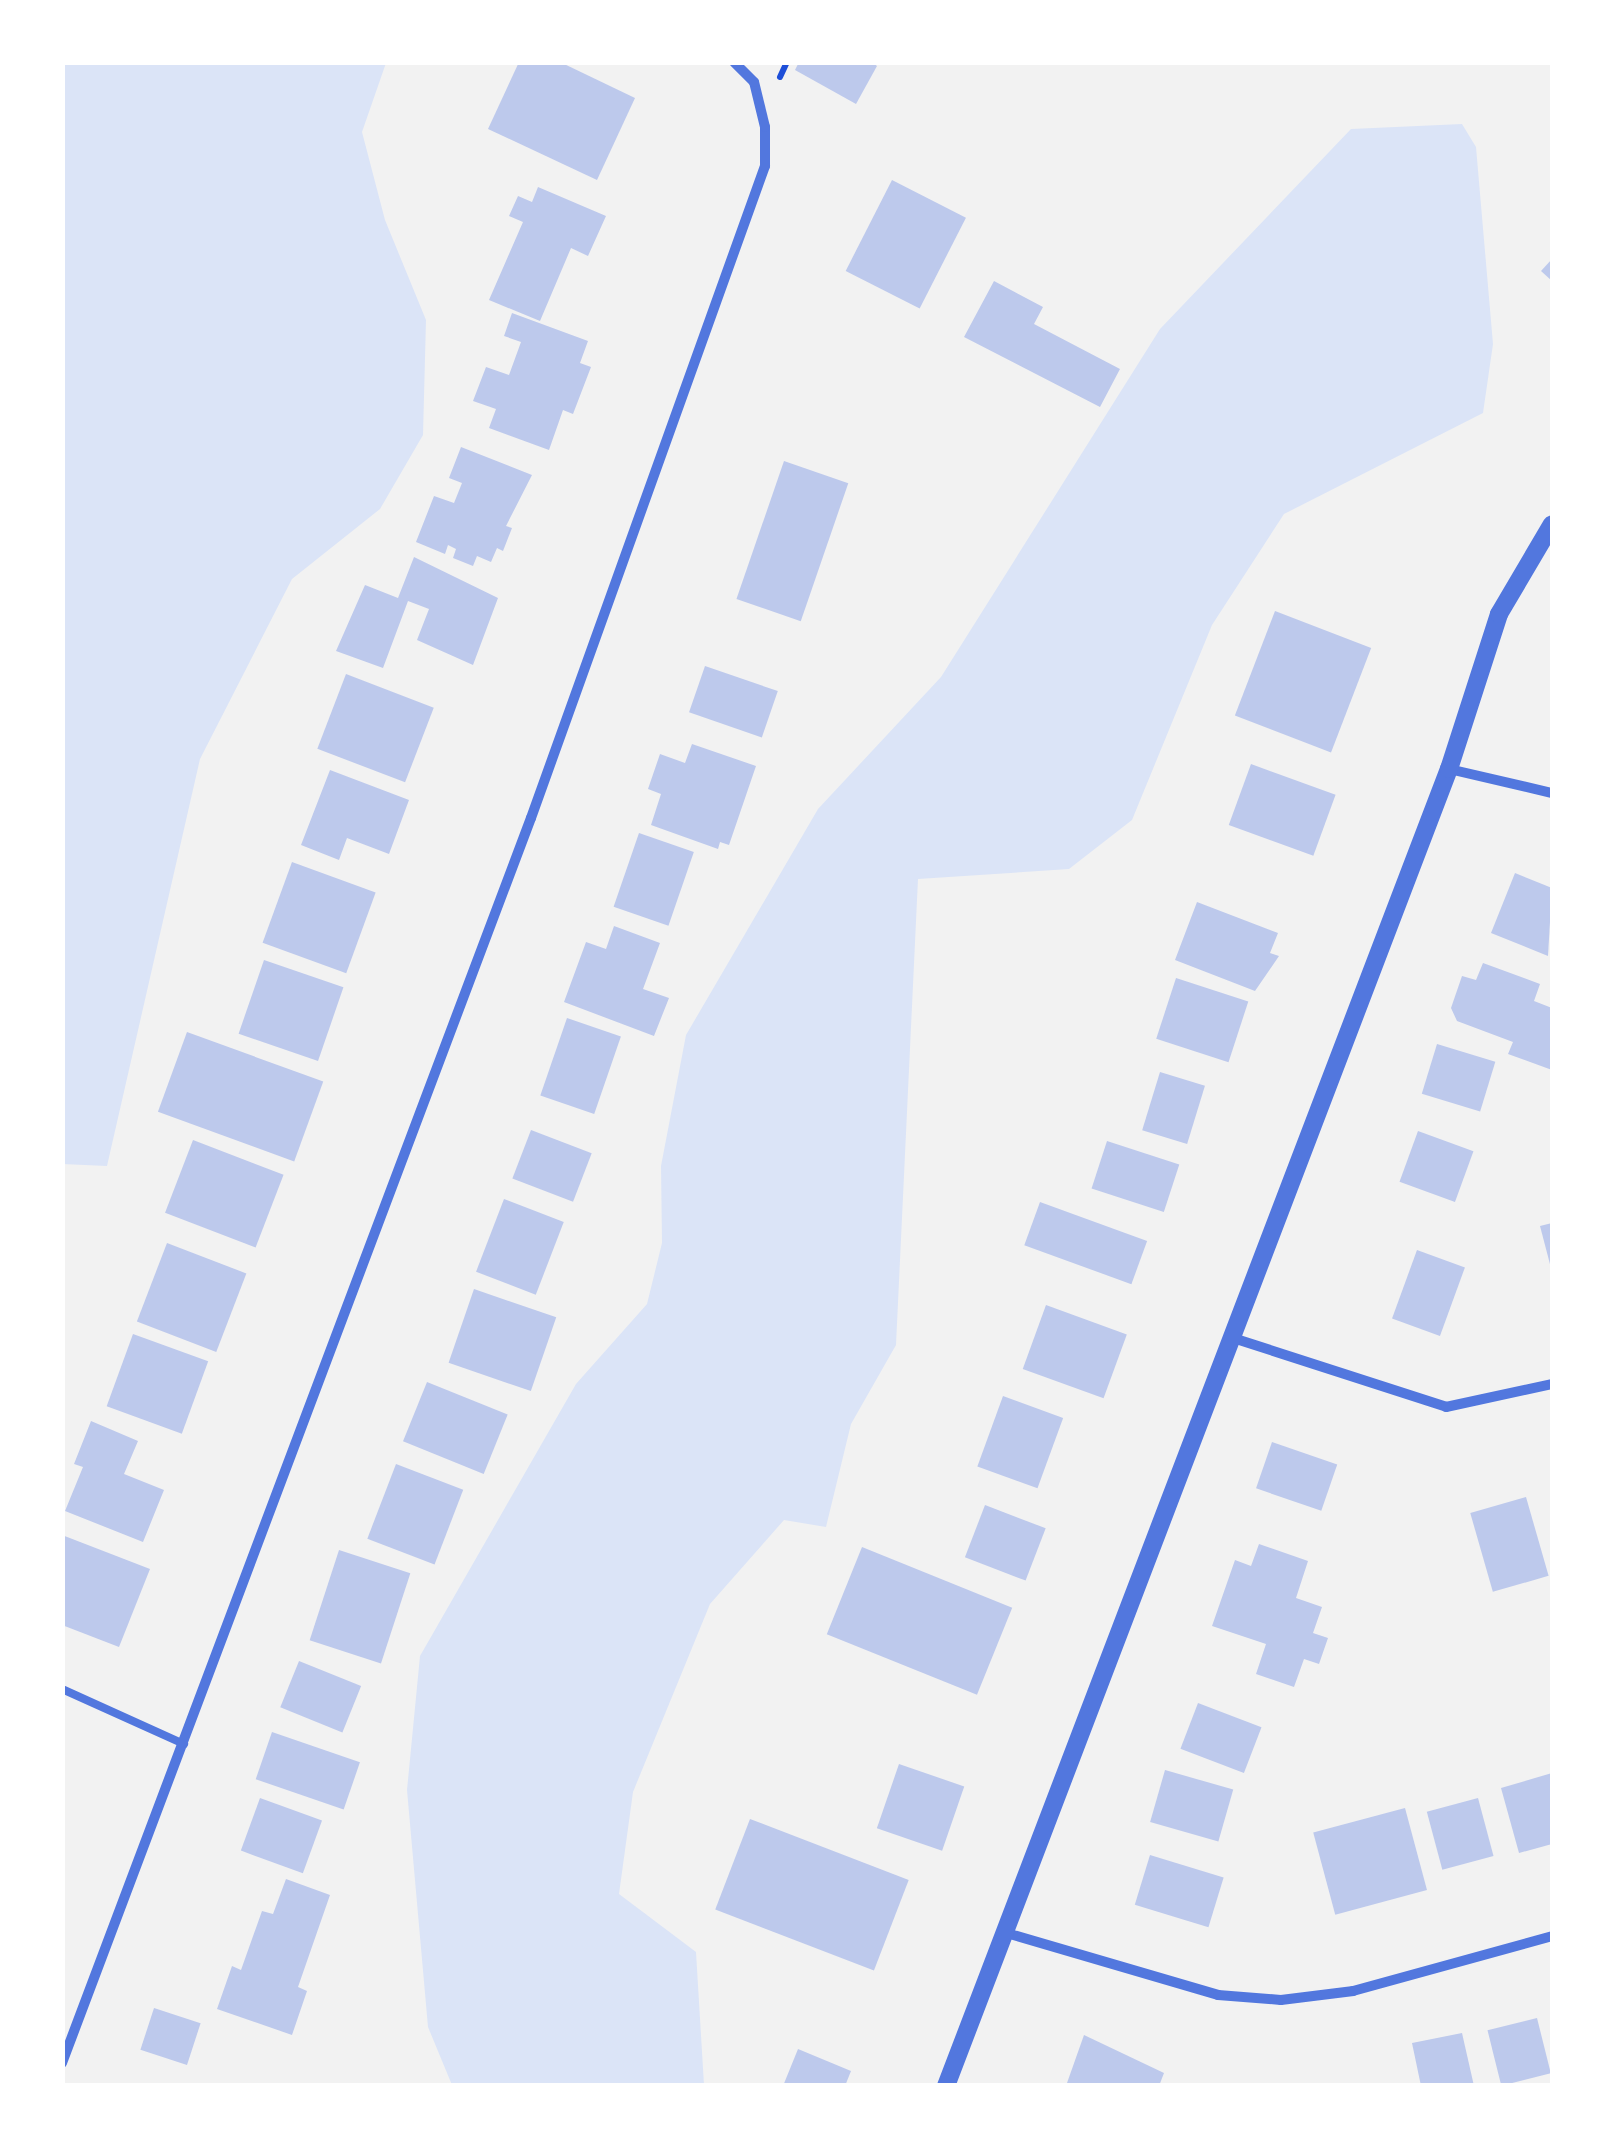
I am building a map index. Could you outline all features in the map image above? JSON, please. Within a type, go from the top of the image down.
[{"type":"street","points":[[62,2063],[524,836],[765,166],[765,126],[754,82],[734,62]]},
{"type":"street","points":[[946,2086],[1449,768],[1500,614],[1552,524]]},
{"type":"street","points":[[1449,768],[1552,793]]},
{"type":"street","points":[[1234,1338],[1446,1407],[1552,1384]]},
{"type":"street","points":[[1002,1932],[1218,1995],[1281,2000],[1354,1991],[1552,1936]]},
{"type":"lane","points":[[62,1689],[184,1744]]},
{"type":"shaded area","points":[[63,62],[386,63],[362,132],[385,220],[426,320],[423,435],[380,509],[292,579],[200,759],[107,1166],[62,1164]]},
{"type":"shaded area","points":[[1462,124],[1476,147],[1493,344],[1483,413],[1284,514],[1212,625],[1132,820],[1069,869],[918,879],[896,1345],[851,1424],[826,1527],[784,1520],[710,1604],[633,1792],[619,1894],[696,1952],[704,2085],[452,2085],[428,2027],[407,1790],[420,1656],[576,1384],[647,1304],[662,1243],[661,1166],[686,1035],[818,809],[941,677],[1160,329],[1351,129]]},
{"type":"building","points":[[519,62],[560,62],[635,98],[597,180],[488,129]]},
{"type":"building","points":[[799,62],[872,62],[877,66],[856,104],[795,70]]},
{"type":"building","points":[[892,180],[966,218],[920,309],[846,271]]},
{"type":"building","points":[[538,187],[606,216],[588,256],[571,248],[540,321],[489,300],[523,222],[509,216],[518,196],[532,202]]},
{"type":"building","points":[[1552,259],[1552,281],[1541,271]]},
{"type":"building","points":[[994,281],[1043,307],[1034,324],[1120,369],[1100,407],[964,337]]},
{"type":"building","points":[[512,313],[588,341],[580,363],[591,367],[573,414],[563,410],[549,450],[489,428],[496,409],[473,401],[486,367],[509,375],[521,342],[504,336]]},
{"type":"building","points":[[461,447],[532,475],[506,526],[512,528],[503,551],[497,548],[491,562],[477,556],[473,566],[453,558],[456,549],[448,545],[445,554],[416,542],[434,496],[454,503],[462,483],[449,478]]},
{"type":"building","points":[[784,461],[848,483],[801,621],[736,599]]},
{"type":"building","points":[[414,557],[498,598],[473,665],[417,640],[429,609],[408,601],[383,668],[336,651],[365,585],[398,598]]},
{"type":"building","points":[[1275,611],[1371,648],[1331,752],[1235,716]]},
{"type":"building","points":[[705,666],[778,691],[762,737],[689,712]]},
{"type":"building","points":[[346,674],[434,708],[405,782],[317,749]]},
{"type":"building","points":[[692,744],[756,766],[729,845],[720,842],[718,849],[651,825],[661,794],[648,789],[660,754],[685,763]]},
{"type":"building","points":[[1251,764],[1336,795],[1313,856],[1229,825]]},
{"type":"building","points":[[330,770],[409,800],[389,854],[347,838],[339,860],[301,845]]},
{"type":"building","points":[[639,833],[694,852],[668,926],[614,907]]},
{"type":"building","points":[[292,862],[376,892],[346,973],[263,943]]},
{"type":"building","points":[[1515,873],[1552,888],[1548,956],[1491,933]]},
{"type":"building","points":[[1197,902],[1278,933],[1270,953],[1279,956],[1255,991],[1175,960]]},
{"type":"building","points":[[614,926],[660,943],[643,989],[669,998],[654,1036],[564,1002],[586,942],[606,949]]},
{"type":"building","points":[[264,960],[343,987],[318,1061],[239,1034]]},
{"type":"building","points":[[1483,963],[1540,984],[1534,1001],[1552,1008],[1552,1070],[1508,1054],[1513,1042],[1457,1021],[1451,1008],[1462,976],[1476,980]]},
{"type":"building","points":[[1176,978],[1248,1001],[1229,1062],[1156,1039]]},
{"type":"building","points":[[567,1018],[621,1037],[594,1114],[540,1096]]},
{"type":"building","points":[[187,1032],[323,1082],[294,1161],[158,1112]]},
{"type":"building","points":[[1437,1044],[1495,1062],[1480,1112],[1422,1094]]},
{"type":"building","points":[[1160,1072],[1205,1086],[1187,1144],[1142,1130]]},
{"type":"building","points":[[531,1130],[592,1153],[573,1202],[512,1179]]},
{"type":"building","points":[[1418,1131],[1473,1151],[1455,1202],[1400,1182]]},
{"type":"building","points":[[193,1140],[284,1175],[256,1248],[165,1213]]},
{"type":"building","points":[[1107,1141],[1179,1164],[1164,1212],[1092,1189]]},
{"type":"building","points":[[504,1199],[564,1222],[536,1295],[476,1272]]},
{"type":"building","points":[[1040,1202],[1147,1241],[1131,1284],[1024,1245]]},
{"type":"building","points":[[1552,1223],[1552,1268],[1551,1268],[1540,1226]]},
{"type":"building","points":[[167,1243],[246,1273],[216,1352],[137,1321]]},
{"type":"building","points":[[1417,1250],[1465,1267],[1440,1336],[1392,1319]]},
{"type":"building","points":[[474,1289],[556,1317],[531,1391],[449,1363]]},
{"type":"building","points":[[1046,1305],[1127,1334],[1104,1398],[1023,1369]]},
{"type":"building","points":[[133,1334],[208,1361],[182,1434],[107,1406]]},
{"type":"building","points":[[427,1382],[508,1415],[484,1474],[403,1441]]},
{"type":"building","points":[[1003,1396],[1063,1418],[1037,1488],[977,1466]]},
{"type":"building","points":[[91,1421],[138,1441],[124,1474],[164,1490],[143,1542],[65,1511],[83,1467],[74,1464]]},
{"type":"building","points":[[1272,1442],[1337,1464],[1321,1511],[1256,1488]]},
{"type":"building","points":[[396,1464],[463,1490],[435,1564],[367,1539]]},
{"type":"building","points":[[1526,1497],[1549,1576],[1493,1592],[1470,1513]]},
{"type":"building","points":[[985,1505],[1046,1528],[1026,1581],[965,1557]]},
{"type":"building","points":[[62,1535],[150,1569],[119,1647],[62,1625]]},
{"type":"building","points":[[1259,1544],[1308,1561],[1296,1598],[1322,1607],[1313,1633],[1328,1638],[1319,1664],[1304,1659],[1294,1687],[1256,1674],[1266,1644],[1212,1626],[1235,1560],[1251,1566]]},
{"type":"building","points":[[862,1547],[1012,1608],[977,1695],[827,1634]]},
{"type":"building","points":[[339,1550],[410,1573],[381,1664],[310,1640]]},
{"type":"building","points":[[299,1661],[361,1686],[342,1732],[280,1707]]},
{"type":"building","points":[[1198,1703],[1261,1727],[1244,1773],[1180,1749]]},
{"type":"building","points":[[272,1732],[360,1762],[344,1810],[256,1779]]},
{"type":"building","points":[[899,1764],[964,1786],[942,1851],[877,1828]]},
{"type":"building","points":[[1165,1770],[1233,1790],[1218,1841],[1150,1822]]},
{"type":"building","points":[[1552,1773],[1552,1844],[1519,1853],[1501,1788]]},
{"type":"building","points":[[260,1798],[322,1821],[303,1873],[241,1851]]},
{"type":"building","points":[[1478,1798],[1494,1856],[1442,1870],[1427,1812]]},
{"type":"building","points":[[1405,1808],[1427,1890],[1335,1915],[1313,1833]]},
{"type":"building","points":[[750,1819],[909,1880],[874,1970],[715,1910]]},
{"type":"building","points":[[1150,1855],[1224,1878],[1208,1927],[1135,1905]]},
{"type":"building","points":[[286,1879],[330,1895],[298,1987],[307,1991],[292,2035],[217,2009],[232,1966],[241,1970],[262,1911],[273,1914]]},
{"type":"building","points":[[154,2008],[201,2023],[187,2065],[140,2050]]},
{"type":"building","points":[[1537,2018],[1551,2073],[1501,2086],[1488,2030]]},
{"type":"building","points":[[1462,2033],[1474,2086],[1421,2086],[1412,2043]]},
{"type":"building","points":[[1084,2035],[1164,2073],[1159,2086],[1067,2083]]},
{"type":"building","points":[[798,2049],[851,2071],[845,2086],[783,2086]]}]
